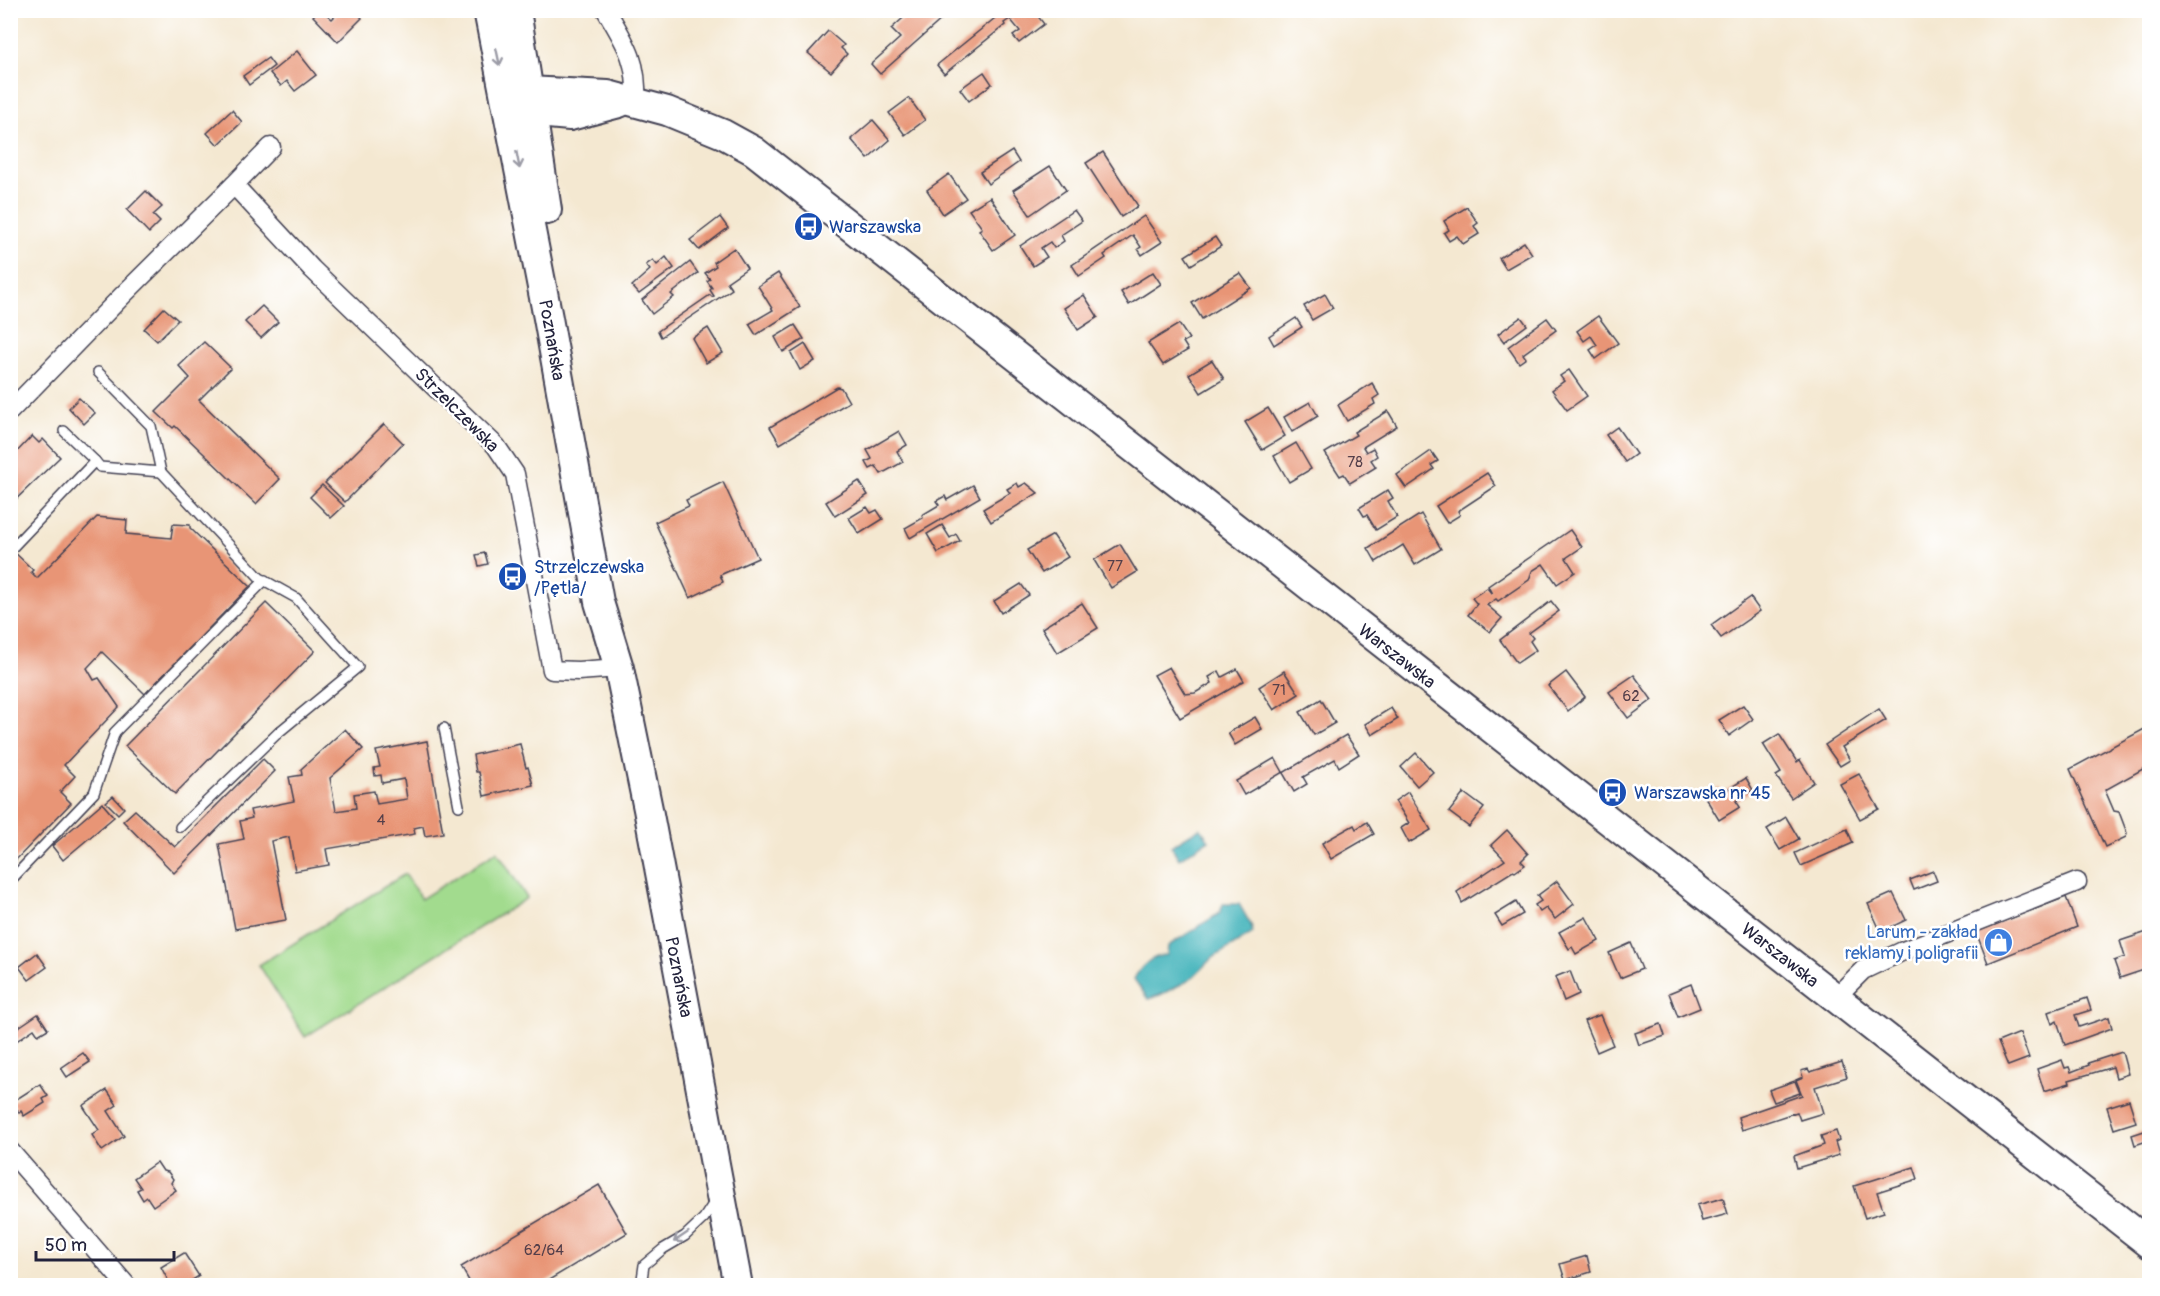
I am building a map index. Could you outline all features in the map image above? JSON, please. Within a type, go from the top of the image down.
[{"type":"main road","name":"Poznańska","points":[[488,10],[522,101],[539,164],[615,598],[619,668]]},
{"type":"main road","name":"Poznańska","points":[[516,10],[522,101],[599,602],[619,668],[648,809],[738,1286]]},
{"type":"main road","name":"Warszawska","points":[[522,101],[608,95],[693,121],[754,151],[2150,1244]]},
{"type":"main road","points":[[522,101],[570,116],[632,101]]},
{"type":"main road","name":"Poznańska","points":[[539,164],[549,134],[570,116]]},
{"type":"street","points":[[606,10],[629,48],[637,79],[632,101]]},
{"type":"street","points":[[10,411],[270,147]]},
{"type":"street","name":"Strzelczewska","points":[[234,186],[312,269],[496,446],[515,474],[552,670],[579,671],[619,668]]},
{"type":"street","points":[[1835,998],[1863,970],[1903,951],[2077,882]]},
{"type":"street","points":[[10,1151],[127,1286]]},
{"type":"lane","points":[[98,372],[151,426],[161,472],[260,578],[296,598],[358,667],[279,732],[180,827]]},
{"type":"lane","points":[[64,431],[100,467],[161,472]]},
{"type":"lane","points":[[12,549],[94,461]]},
{"type":"lane","points":[[10,881],[94,793],[115,732],[265,580]]},
{"type":"lane","points":[[444,728],[459,806]]},
{"type":"lane","points":[[641,1286],[644,1265],[663,1249],[685,1236],[704,1218],[720,1195]]},
{"type":"green space","points":[[497,851],[527,898],[305,1037],[259,965],[405,874],[421,899]]},
{"type":"water","points":[[1200,828],[1209,840],[1179,859],[1171,846]]},
{"type":"water","points":[[1223,904],[1239,904],[1253,933],[1211,959],[1190,980],[1148,999],[1134,979],[1140,970],[1152,959],[1167,955],[1168,946],[1220,913]]},
{"type":"building","points":[[319,10],[328,10],[325,13],[332,19],[341,10],[355,10],[362,18],[338,42],[313,16]]},
{"type":"building","points":[[912,10],[919,10],[926,19],[936,10],[952,10],[880,74],[871,64],[900,38],[891,29]]},
{"type":"building","points":[[1005,10],[1033,10],[1044,24],[1019,43],[1013,36],[1020,31],[1010,19],[944,74],[937,65]]},
{"type":"building","points":[[828,31],[844,45],[841,48],[847,54],[831,72],[808,53]]},
{"type":"building","points":[[297,51],[316,75],[295,91],[287,81],[281,86],[270,73]]},
{"type":"building","points":[[268,58],[274,66],[249,85],[243,76]]},
{"type":"building","points":[[984,72],[992,84],[969,101],[960,89]]},
{"type":"building","points":[[909,98],[925,120],[905,135],[889,113]]},
{"type":"building","points":[[232,110],[242,122],[218,145],[207,133]]},
{"type":"building","points":[[873,120],[890,140],[868,159],[851,139]]},
{"type":"building","points":[[1012,151],[1019,162],[988,184],[980,172]]},
{"type":"building","points":[[1103,152],[1138,206],[1121,217],[1086,163]]},
{"type":"building","points":[[1050,166],[1066,190],[1030,215],[1013,190]]},
{"type":"building","points":[[949,174],[966,198],[943,214],[927,190]]},
{"type":"building","points":[[146,191],[162,207],[153,215],[160,222],[149,233],[127,210]]},
{"type":"building","points":[[990,197],[1015,235],[993,250],[979,230],[982,228],[969,210]]},
{"type":"building","points":[[1467,207],[1478,223],[1474,226],[1479,234],[1463,244],[1457,236],[1449,241],[1444,233],[1449,230],[1444,221]]},
{"type":"building","points":[[1074,210],[1082,221],[1061,235],[1064,241],[1054,248],[1050,242],[1041,248],[1047,257],[1033,266],[1020,246]]},
{"type":"building","points":[[1144,216],[1162,242],[1142,255],[1138,249],[1141,247],[1133,235],[1104,255],[1106,258],[1079,276],[1072,265]]},
{"type":"building","points":[[720,217],[728,228],[699,250],[690,240]]},
{"type":"building","points":[[1215,237],[1221,246],[1191,265],[1185,256]]},
{"type":"building","points":[[1524,242],[1532,254],[1506,269],[1499,258]]},
{"type":"building","points":[[734,248],[747,268],[727,282],[732,289],[661,337],[658,331],[710,295],[714,296],[707,281],[710,279],[705,273],[716,266],[714,262]]},
{"type":"building","points":[[666,257],[674,268],[639,294],[632,286],[650,270],[646,265],[653,260],[657,265]]},
{"type":"building","points":[[690,262],[698,273],[671,294],[674,297],[652,314],[642,300]]},
{"type":"building","points":[[1153,272],[1161,284],[1129,305],[1121,292]]},
{"type":"building","points":[[778,273],[800,307],[756,335],[749,324],[773,310],[758,286]]},
{"type":"building","points":[[1240,273],[1251,288],[1202,319],[1192,303]]},
{"type":"building","points":[[1325,294],[1333,308],[1312,320],[1304,306]]},
{"type":"building","points":[[1084,295],[1098,317],[1078,330],[1064,308]]},
{"type":"building","points":[[262,306],[278,322],[261,338],[245,322]]},
{"type":"building","points":[[164,308],[178,320],[157,341],[144,329]]},
{"type":"building","points":[[1598,316],[1618,343],[1596,359],[1590,350],[1597,345],[1591,336],[1584,341],[1577,331]]},
{"type":"building","points":[[1521,317],[1527,325],[1504,342],[1498,334]]},
{"type":"building","points":[[1296,318],[1302,327],[1274,345],[1269,336]]},
{"type":"building","points":[[1547,318],[1556,330],[1523,354],[1526,358],[1519,363],[1508,347]]},
{"type":"building","points":[[1179,324],[1189,339],[1183,342],[1188,350],[1163,365],[1148,343]]},
{"type":"building","points":[[795,325],[804,339],[783,352],[775,337]]},
{"type":"building","points":[[708,328],[723,353],[706,363],[692,338]]},
{"type":"building","points":[[204,342],[231,368],[199,400],[280,479],[256,504],[175,426],[173,428],[156,412],[190,378],[179,366]]},
{"type":"building","points":[[805,344],[815,361],[800,370],[791,353]]},
{"type":"building","points":[[1212,360],[1224,379],[1201,393],[1189,374]]},
{"type":"building","points":[[1569,370],[1587,396],[1567,410],[1552,390],[1564,381],[1560,376]]},
{"type":"building","points":[[1372,383],[1379,395],[1373,399],[1375,404],[1347,421],[1338,405]]},
{"type":"building","points":[[837,387],[841,388],[849,402],[780,444],[770,427]]},
{"type":"building","points":[[79,398],[95,413],[84,424],[69,408]]},
{"type":"building","points":[[1310,402],[1318,416],[1292,432],[1284,417]]},
{"type":"building","points":[[1268,408],[1285,436],[1262,450],[1245,422]]},
{"type":"building","points":[[1388,411],[1397,426],[1363,447],[1366,452],[1373,448],[1377,456],[1371,460],[1376,467],[1350,483],[1344,474],[1340,476],[1325,453],[1356,435],[1354,432]]},
{"type":"building","points":[[384,424],[403,443],[345,502],[325,483]]},
{"type":"building","points":[[1617,427],[1636,454],[1625,462],[1606,435]]},
{"type":"building","points":[[899,431],[907,445],[897,451],[903,462],[881,474],[876,466],[870,469],[866,462],[872,459],[867,450]]},
{"type":"building","points":[[32,436],[39,443],[43,439],[60,457],[12,503],[10,502],[10,459]]},
{"type":"building","points":[[1296,443],[1311,469],[1289,482],[1274,456]]},
{"type":"building","points":[[1431,451],[1438,461],[1431,465],[1434,469],[1406,488],[1397,475]]},
{"type":"building","points":[[1487,473],[1496,486],[1458,511],[1460,515],[1447,523],[1436,506]]},
{"type":"building","points":[[859,481],[868,495],[835,516],[826,502]]},
{"type":"building","points":[[723,482],[758,558],[720,575],[723,582],[690,598],[655,522],[689,506],[686,500]]},
{"type":"building","points":[[1017,483],[1019,487],[1026,483],[1038,493],[991,522],[983,509],[1010,493],[1007,489]]},
{"type":"building","points":[[322,485],[344,506],[331,518],[310,497]]},
{"type":"building","points":[[973,485],[980,497],[910,538],[905,528],[923,518],[922,515],[939,505],[936,501],[945,496],[947,500]]},
{"type":"building","points":[[1388,490],[1393,498],[1388,501],[1397,517],[1376,530],[1367,515],[1364,516],[1359,508]]},
{"type":"building","points":[[867,507],[871,513],[877,510],[883,519],[859,534],[849,518]]},
{"type":"building","points":[[1421,514],[1441,549],[1415,565],[1403,545],[1376,562],[1368,548]]},
{"type":"building","points":[[97,517],[127,520],[126,534],[171,538],[173,524],[190,525],[190,528],[250,586],[145,694],[102,652],[87,668],[94,680],[99,678],[119,707],[64,765],[75,776],[60,792],[71,803],[10,866],[10,548],[33,570],[31,572],[37,578]]},
{"type":"building","points":[[942,525],[950,538],[956,534],[960,541],[938,553],[927,534]]},
{"type":"building","points":[[1570,530],[1582,547],[1566,558],[1575,572],[1557,584],[1543,564],[1532,571],[1529,580],[1498,601],[1496,599],[1487,605],[1502,618],[1490,632],[1468,615],[1477,604],[1472,598],[1487,588],[1492,594],[1488,586]]},
{"type":"building","points":[[1053,535],[1068,557],[1042,573],[1027,550]]},
{"type":"building","points":[[1120,544],[1137,572],[1111,588],[1094,560]]},
{"type":"building","points":[[485,553],[488,564],[479,566],[476,555]]},
{"type":"building","points":[[1021,584],[1029,595],[1001,613],[994,601]]},
{"type":"building","points":[[1750,597],[1760,611],[1721,638],[1711,625]]},
{"type":"building","points":[[1551,601],[1559,611],[1529,633],[1533,638],[1530,641],[1536,650],[1517,663],[1500,640]]},
{"type":"building","points":[[266,603],[315,651],[175,794],[125,746]]},
{"type":"building","points":[[1082,603],[1098,628],[1057,653],[1042,628]]},
{"type":"building","points":[[1169,667],[1185,694],[1195,693],[1212,683],[1209,677],[1219,671],[1222,677],[1237,669],[1244,681],[1180,718],[1154,675]]},
{"type":"building","points":[[1284,671],[1299,694],[1274,710],[1259,687]]},
{"type":"building","points":[[1566,672],[1585,697],[1568,711],[1548,686]]},
{"type":"building","points":[[1634,675],[1652,700],[1628,718],[1609,692]]},
{"type":"building","points":[[1321,699],[1335,723],[1314,735],[1300,712]]},
{"type":"building","points":[[1743,705],[1753,719],[1729,736],[1719,720]]},
{"type":"building","points":[[1391,708],[1398,719],[1372,735],[1365,724]]},
{"type":"building","points":[[1879,709],[1886,720],[1842,747],[1850,760],[1840,766],[1825,745]]},
{"type":"building","points":[[1255,717],[1262,729],[1235,745],[1228,733]]},
{"type":"building","points":[[2150,726],[2150,765],[2105,790],[2114,811],[2119,812],[2127,833],[2126,837],[2105,847],[2070,769]]},
{"type":"building","points":[[345,729],[363,749],[330,778],[336,811],[356,808],[354,794],[374,791],[377,804],[407,799],[404,779],[382,783],[381,775],[375,776],[374,768],[380,767],[376,751],[427,741],[443,833],[425,836],[423,826],[414,828],[415,834],[326,849],[329,865],[295,871],[289,837],[271,841],[286,920],[235,929],[219,844],[244,839],[240,821],[252,818],[250,810],[294,801],[289,777],[302,775],[301,769]]},
{"type":"building","points":[[1779,734],[1797,762],[1800,760],[1814,782],[1791,798],[1776,776],[1781,773],[1763,744]]},
{"type":"building","points":[[1346,735],[1359,754],[1339,767],[1335,759],[1303,777],[1307,784],[1294,792],[1283,773]]},
{"type":"building","points":[[520,744],[533,785],[484,796],[473,755]]},
{"type":"building","points":[[1416,753],[1433,772],[1417,786],[1401,767]]},
{"type":"building","points":[[1275,758],[1283,772],[1244,795],[1236,781]]},
{"type":"building","points":[[263,759],[275,771],[174,873],[123,821],[135,810],[175,847]]},
{"type":"building","points":[[1859,774],[1879,809],[1860,819],[1840,784]]},
{"type":"building","points":[[1746,778],[1753,790],[1736,801],[1740,807],[1719,820],[1705,797],[1719,788],[1722,793]]},
{"type":"building","points":[[1408,792],[1431,830],[1409,843],[1401,828],[1409,823],[1395,801]]},
{"type":"building","points":[[1464,793],[1484,808],[1469,827],[1449,812]]},
{"type":"building","points":[[113,796],[124,808],[118,814],[106,802]]},
{"type":"building","points":[[102,803],[114,817],[63,860],[52,846]]},
{"type":"building","points":[[1786,817],[1799,839],[1780,850],[1767,829]]},
{"type":"building","points":[[1367,822],[1374,834],[1331,859],[1322,843],[1354,825],[1356,829]]},
{"type":"building","points":[[1847,829],[1853,843],[1801,866],[1795,853]]},
{"type":"building","points":[[1507,830],[1528,854],[1521,861],[1525,865],[1462,903],[1457,892],[1505,860],[1491,845]]},
{"type":"building","points":[[1933,871],[1937,881],[1914,890],[1910,880]]},
{"type":"building","points":[[1557,881],[1574,904],[1555,919],[1546,908],[1540,912],[1535,905],[1541,901],[1537,896]]},
{"type":"building","points":[[1893,893],[1906,920],[1881,932],[1868,904]]},
{"type":"building","points":[[2066,897],[2077,927],[1988,963],[1976,932]]},
{"type":"building","points":[[1516,902],[1523,914],[1502,926],[1495,915]]},
{"type":"building","points":[[1586,917],[1599,941],[1576,954],[1572,947],[1569,949],[1559,932]]},
{"type":"building","points":[[2147,932],[2150,939],[2150,968],[2120,978],[2114,961],[2125,957],[2120,941]]},
{"type":"building","points":[[1631,943],[1642,969],[1620,978],[1609,953]]},
{"type":"building","points":[[37,953],[47,967],[29,980],[19,967]]},
{"type":"building","points":[[1570,971],[1579,994],[1564,1001],[1555,977]]},
{"type":"building","points":[[1691,984],[1700,1008],[1678,1017],[1669,993]]},
{"type":"building","points":[[2087,998],[2091,1010],[2075,1015],[2079,1027],[2109,1017],[2112,1028],[2065,1045],[2057,1021],[2052,1024],[2048,1012]]},
{"type":"building","points":[[38,1014],[48,1029],[38,1035],[34,1029],[12,1044],[10,1033]]},
{"type":"building","points":[[1600,1015],[1613,1045],[1597,1052],[1584,1021]]},
{"type":"building","points":[[1661,1024],[1665,1036],[1639,1045],[1635,1033]]},
{"type":"building","points":[[2020,1033],[2029,1058],[2008,1066],[1998,1042]]},
{"type":"building","points":[[2122,1052],[2128,1074],[2116,1078],[2113,1067],[2069,1080],[2070,1083],[2044,1091],[2037,1069],[2062,1060],[2065,1068],[2069,1067],[2071,1072],[2089,1065],[2088,1063]]},
{"type":"building","points":[[83,1053],[90,1062],[67,1077],[61,1068]]},
{"type":"building","points":[[1842,1062],[1847,1077],[1815,1087],[1823,1113],[1800,1120],[1797,1112],[1742,1130],[1738,1117],[1802,1095],[1796,1080],[1803,1077],[1801,1071],[1808,1069],[1810,1072]]},
{"type":"building","points":[[1795,1081],[1800,1093],[1774,1102],[1769,1090]]},
{"type":"building","points":[[40,1084],[48,1096],[43,1099],[45,1103],[24,1116],[21,1111],[19,1113],[12,1102]]},
{"type":"building","points":[[107,1090],[117,1105],[108,1111],[124,1136],[102,1151],[92,1135],[99,1130],[83,1106]]},
{"type":"building","points":[[2129,1100],[2136,1122],[2114,1129],[2107,1107]]},
{"type":"building","points":[[2150,1129],[2150,1140],[2135,1145],[2132,1135]]},
{"type":"building","points":[[1836,1131],[1839,1140],[1835,1142],[1839,1155],[1797,1168],[1794,1156],[1824,1145],[1821,1136]]},
{"type":"building","points":[[157,1162],[173,1179],[171,1183],[176,1190],[153,1206],[147,1197],[143,1200],[137,1190],[141,1188],[134,1178]]},
{"type":"building","points":[[1914,1167],[1918,1179],[1877,1192],[1884,1212],[1865,1218],[1854,1186]]},
{"type":"building","points":[[599,1185],[627,1233],[539,1286],[472,1286],[461,1267]]},
{"type":"building","points":[[1723,1198],[1728,1214],[1702,1221],[1697,1205]]},
{"type":"building","points":[[184,1253],[199,1276],[183,1286],[171,1286],[161,1267]]},
{"type":"building","points":[[1587,1256],[1591,1272],[1565,1280],[1560,1264]]},
{"type":"place","name":"Warszawska","points":[[808,227]]},
{"type":"place","name":"Strzelczewska /Pętla/","points":[[513,577]]},
{"type":"place","name":"Warszawska nr 45","points":[[1613,793]]},
{"type":"place","name":"Larum - zakład reklamy i poligrafii","points":[[1999,942]]}]
